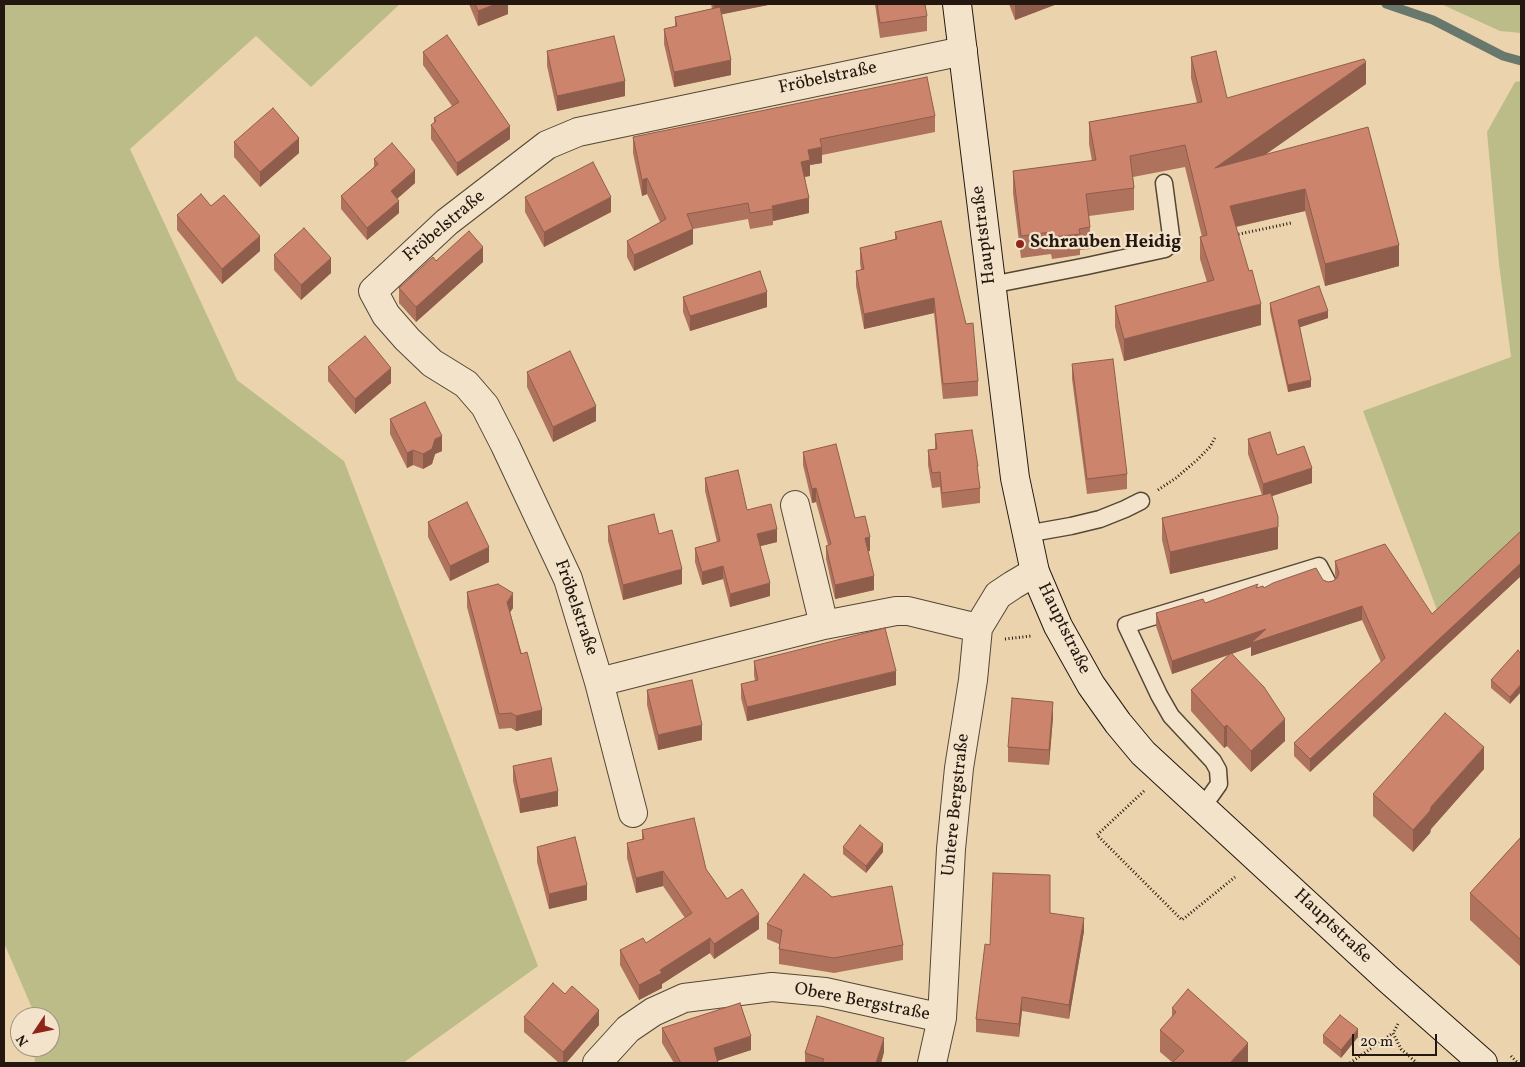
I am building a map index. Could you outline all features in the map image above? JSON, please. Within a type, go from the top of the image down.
[{"type":"street","name":"Hauptstraße","points":[[957,4],[1015,478],[1036,572],[1058,626],[1091,685],[1118,723],[1143,753],[1483,1063]]},
{"type":"street","name":"Fröbelstraße","points":[[633,813],[599,682],[568,580],[485,406],[466,384],[432,363],[407,339],[386,315],[373,291],[447,222],[547,145],[578,132],[963,51]]},
{"type":"street","points":[[795,505],[824,625]]},
{"type":"street","name":"Untere Bergstraße","points":[[932,1063],[942,1018],[951,849],[958,777],[972,680],[989,634],[998,595],[1013,584],[1036,572]]},
{"type":"street","points":[[599,682],[824,625],[896,611],[908,611],[989,634]]},
{"type":"street","name":"Obere Bergstraße","points":[[597,1063],[628,1029],[653,1012],[684,998],[772,987],[825,992],[942,1018]]},
{"type":"lane","points":[[991,285],[1165,249],[1172,243],[1164,183]]},
{"type":"lane","points":[[1026,534],[1100,518],[1141,501]]},
{"type":"lane","points":[[1202,808],[1219,784],[1218,770],[1213,761],[1171,716],[1126,625],[1319,566],[1329,585]]},
{"type":"path","points":[[1233,235],[1291,224]]},
{"type":"path","points":[[1141,501],[1176,478],[1210,447],[1216,436]]},
{"type":"path","points":[[989,634],[1036,635]]},
{"type":"path","points":[[1147,788],[1097,835],[1182,920],[1242,872]]},
{"type":"path","points":[[1350,1063],[1393,1033]]},
{"type":"green space","points":[[4,4],[400,4],[311,87],[256,36],[130,149],[237,380],[344,461],[538,966],[403,1063],[35,1063],[35,1057],[60,1057],[60,1007],[32,1007],[4,943]]},
{"type":"green space","points":[[1441,4],[1521,4],[1521,33],[1500,31]]},
{"type":"green space","points":[[1521,81],[1521,539],[1437,610],[1363,411],[1511,357],[1499,264],[1487,132],[1515,82]]},
{"type":"building","points":[[475,4],[496,4],[478,11]]},
{"type":"building","points":[[877,4],[925,4],[927,16],[880,23]]},
{"type":"building","points":[[720,7],[731,60],[674,72],[664,29],[677,26],[675,17]]},
{"type":"building","points":[[447,35],[510,126],[457,163],[431,125],[436,121],[434,118],[459,102],[423,52]]},
{"type":"building","points":[[614,36],[625,81],[557,96],[547,51]]},
{"type":"building","points":[[1216,51],[1227,98],[1364,59],[1366,62],[1215,168],[1368,127],[1399,245],[1325,264],[1305,189],[1230,206],[1249,271],[1252,270],[1261,304],[1124,339],[1115,306],[1214,280],[1200,237],[1207,235],[1185,145],[1130,156],[1134,188],[1086,194],[1090,227],[1079,229],[1080,234],[1052,237],[1051,232],[1021,236],[1013,171],[1096,160],[1089,122],[1202,102],[1191,57]]},
{"type":"building","points":[[927,77],[935,116],[820,139],[822,147],[808,150],[810,160],[801,162],[809,198],[772,206],[773,209],[750,213],[748,203],[687,214],[693,229],[634,255],[627,241],[666,219],[647,178],[642,180],[633,137]]},
{"type":"building","points":[[273,108],[299,138],[260,172],[234,142]]},
{"type":"building","points":[[392,143],[415,170],[391,191],[399,201],[367,228],[341,196],[378,164],[374,159]]},
{"type":"building","points":[[593,162],[611,197],[544,232],[525,197]]},
{"type":"building","points":[[201,194],[211,206],[224,195],[260,236],[222,269],[177,215]]},
{"type":"building","points":[[941,221],[966,324],[973,323],[978,381],[943,384],[934,298],[864,314],[856,271],[864,269],[860,248],[897,239],[895,232]]},
{"type":"building","points":[[304,228],[331,258],[301,285],[274,255]]},
{"type":"building","points":[[469,231],[483,247],[416,307],[399,288],[433,257],[436,261]]},
{"type":"building","points":[[760,271],[767,292],[690,316],[683,297]]},
{"type":"building","points":[[1319,286],[1328,311],[1298,320],[1311,380],[1288,385],[1270,303]]},
{"type":"building","points":[[365,336],[391,368],[355,399],[328,367]]},
{"type":"building","points":[[570,351],[596,406],[553,427],[527,372]]},
{"type":"building","points":[[1113,359],[1127,474],[1087,479],[1072,364]]},
{"type":"building","points":[[425,402],[442,436],[435,439],[432,449],[423,454],[413,450],[407,453],[390,419]]},
{"type":"building","points":[[972,430],[980,488],[942,493],[940,472],[932,473],[928,450],[937,449],[935,434]]},
{"type":"building","points":[[1270,432],[1277,455],[1304,446],[1312,468],[1263,484],[1248,439]]},
{"type":"building","points":[[836,444],[855,518],[865,516],[870,537],[865,538],[874,576],[835,585],[826,546],[831,544],[816,488],[812,489],[803,452]]},
{"type":"building","points":[[738,470],[747,510],[771,504],[777,529],[757,534],[770,583],[730,594],[723,566],[702,572],[695,548],[720,541],[705,478]]},
{"type":"building","points":[[1271,493],[1278,517],[1278,527],[1170,552],[1162,518]]},
{"type":"building","points":[[467,502],[489,547],[450,566],[428,522]]},
{"type":"building","points":[[654,514],[659,534],[672,530],[682,569],[623,585],[608,526]]},
{"type":"building","points":[[1521,531],[1521,563],[1310,759],[1294,743],[1385,658],[1362,606],[1251,643],[1266,629],[1172,661],[1156,613],[1203,599],[1205,603],[1258,584],[1256,588],[1263,586],[1264,588],[1316,568],[1323,580],[1333,581],[1339,573],[1335,561],[1385,544],[1432,614]]},
{"type":"building","points":[[498,584],[513,593],[507,602],[521,654],[527,652],[542,710],[516,716],[511,713],[499,714],[467,592]]},
{"type":"building","points":[[885,628],[896,671],[747,707],[741,684],[758,680],[754,661]]},
{"type":"building","points":[[1518,650],[1521,654],[1521,684],[1510,697],[1491,680]]},
{"type":"building","points":[[1231,653],[1264,687],[1285,719],[1251,751],[1227,725],[1224,727],[1191,690]]},
{"type":"building","points":[[692,680],[702,725],[658,735],[647,690]]},
{"type":"building","points":[[1012,698],[1053,702],[1049,750],[1008,747]]},
{"type":"building","points":[[1445,713],[1484,747],[1413,830],[1373,794]]},
{"type":"building","points":[[551,758],[558,791],[520,799],[513,766]]},
{"type":"building","points":[[694,818],[706,869],[727,899],[742,889],[759,914],[714,944],[710,938],[660,970],[662,973],[639,985],[620,950],[643,938],[646,943],[692,913],[663,871],[636,878],[627,843],[644,839],[642,830]]},
{"type":"building","points":[[860,825],[883,844],[866,866],[843,847]]},
{"type":"building","points":[[575,837],[587,885],[549,894],[537,847]]},
{"type":"building","points":[[1521,837],[1521,940],[1470,893]]},
{"type":"building","points":[[993,873],[1050,875],[1050,913],[1084,918],[1069,1005],[1022,997],[1019,1024],[976,1019],[985,944],[990,945]]},
{"type":"building","points":[[804,874],[832,897],[892,886],[903,945],[834,958],[779,949],[782,930],[767,924]]},
{"type":"building","points":[[553,983],[565,994],[572,986],[599,1010],[563,1052],[524,1017]]},
{"type":"building","points":[[1188,989],[1248,1043],[1230,1063],[1172,1063],[1184,1051],[1160,1030],[1176,1012],[1172,1008]]},
{"type":"building","points":[[740,1003],[751,1036],[714,1048],[718,1063],[681,1063],[662,1028]]},
{"type":"building","points":[[1340,1015],[1358,1029],[1341,1050],[1323,1035]]},
{"type":"building","points":[[817,1016],[884,1038],[876,1063],[822,1063],[824,1059],[805,1053]]},
{"type":"waterway","points":[[1386,4],[1433,20],[1503,56],[1521,61]]},
{"type":"place","name":"Schrauben Heidig","points":[[1020,244]]}]
